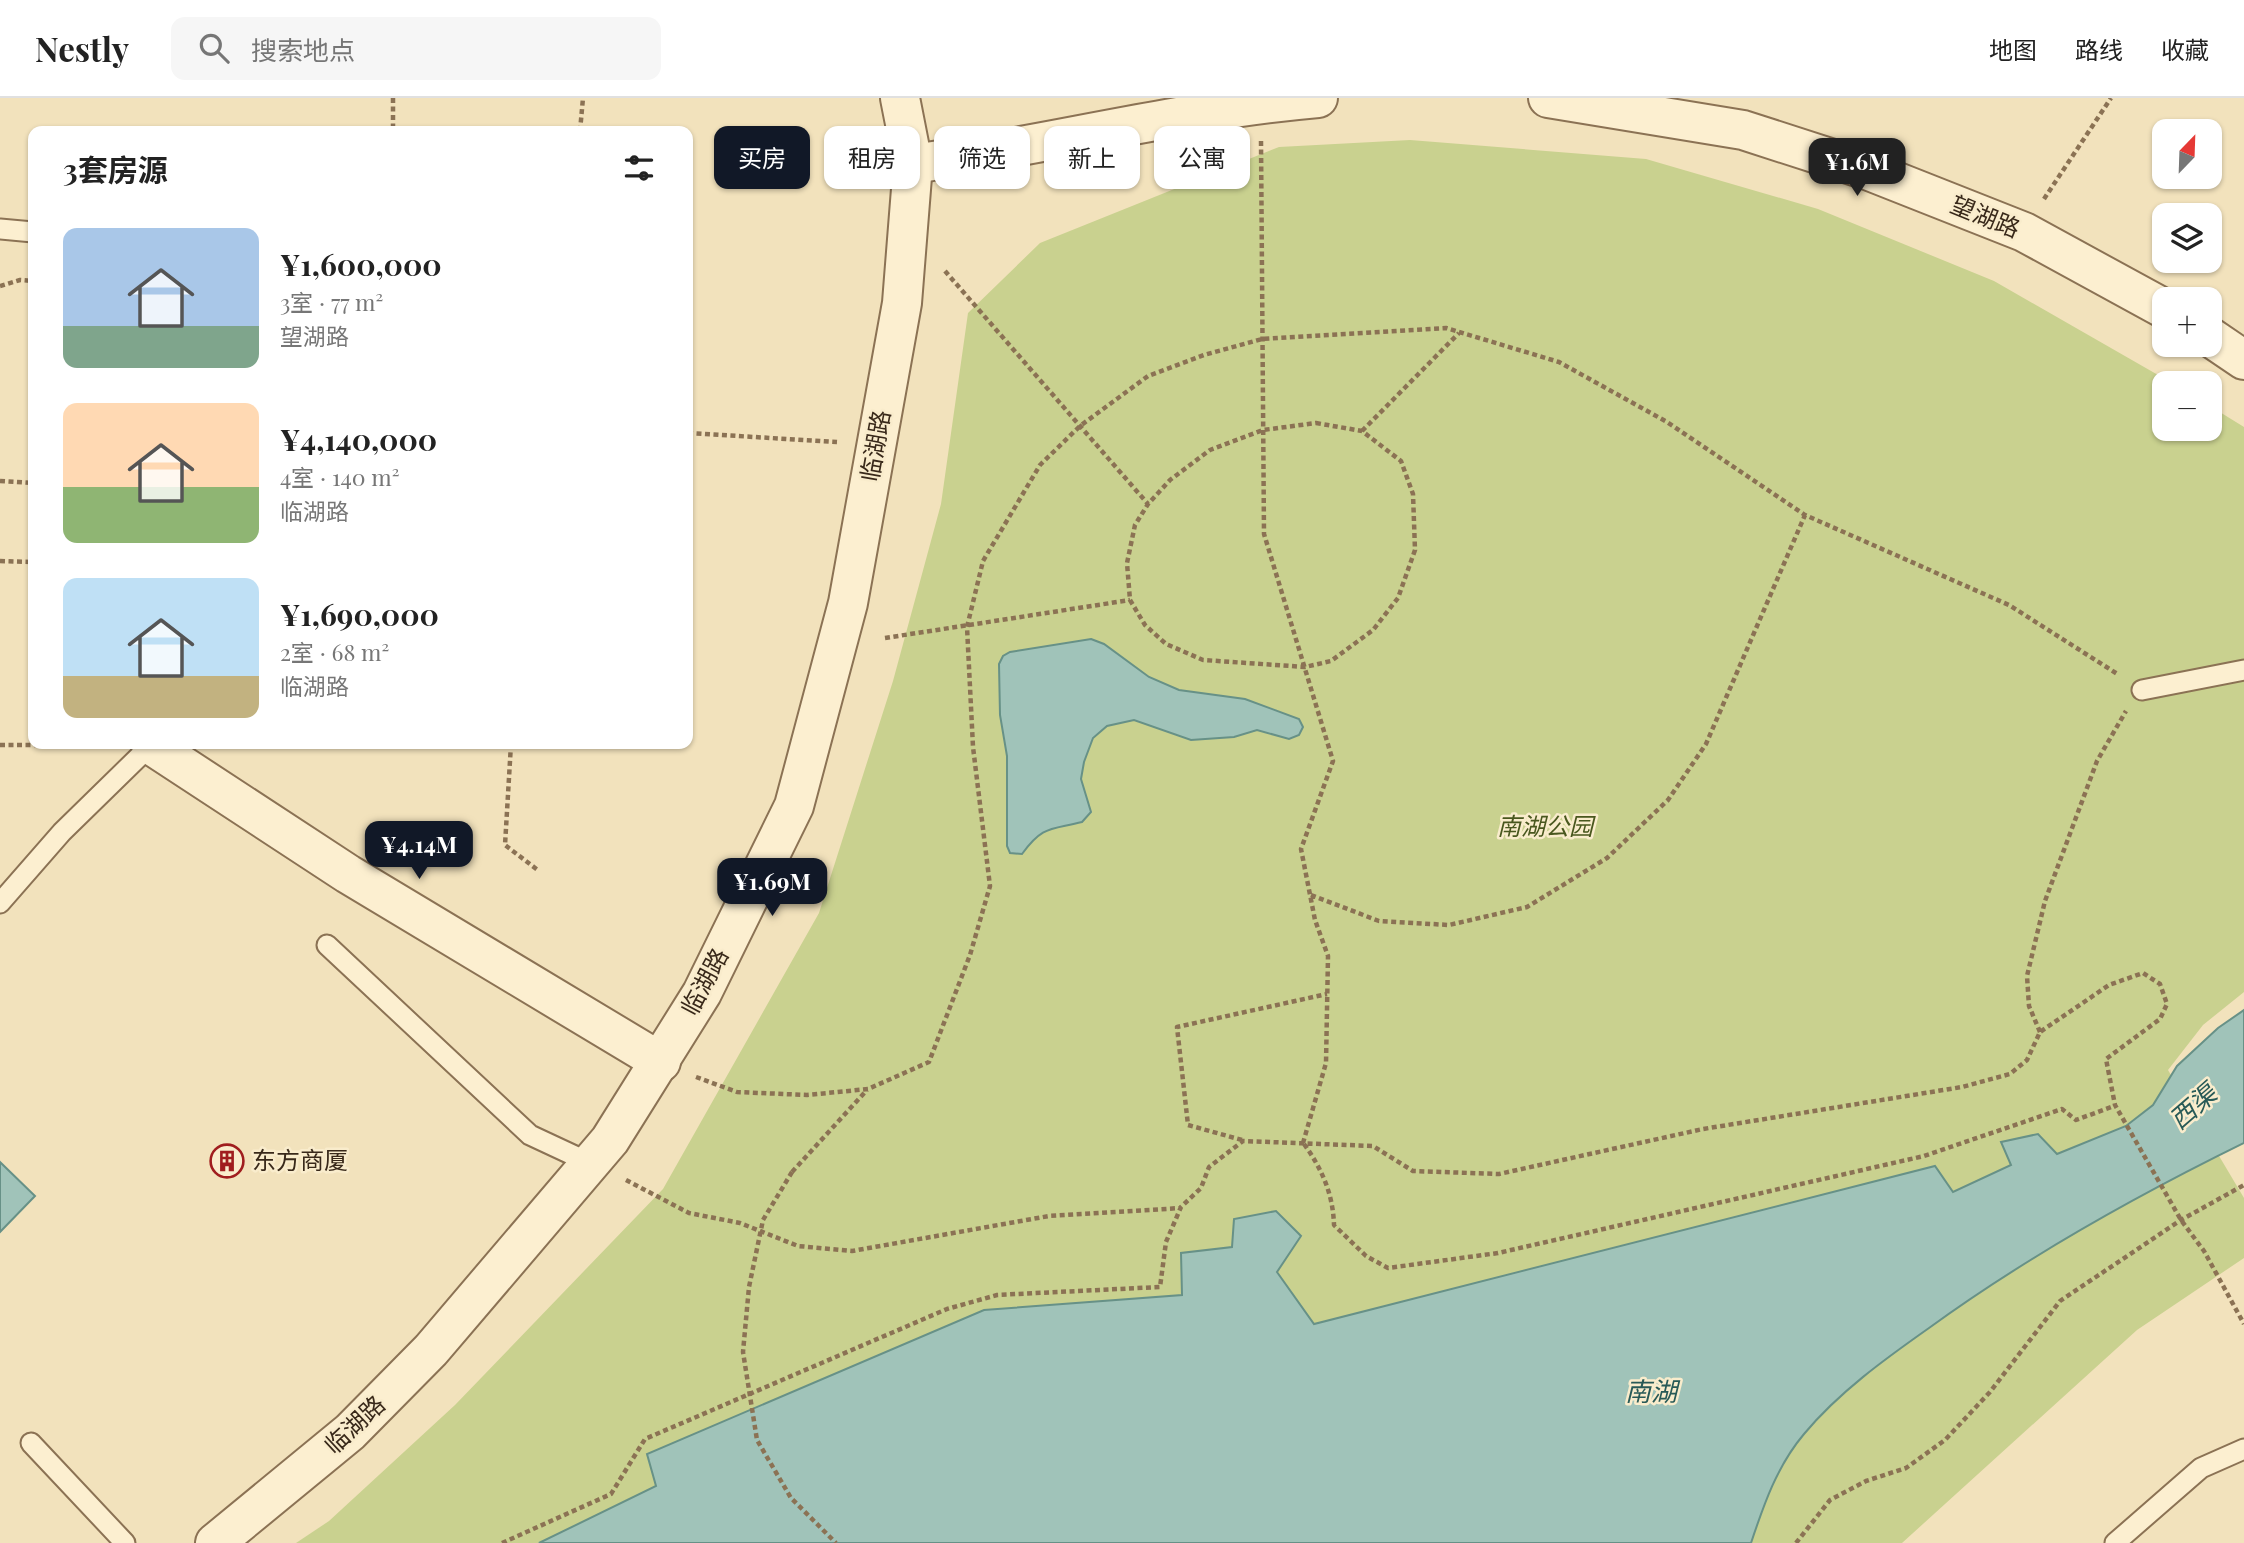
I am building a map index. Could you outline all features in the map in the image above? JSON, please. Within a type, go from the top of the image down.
[{"type":"street","name":"临湖路","points":[[900,98],[906,126]]},
{"type":"street","points":[[920,163],[1250,104],[1318,98]]},
{"type":"street","name":"望湖路","points":[[1548,98],[1743,130],[1867,170],[2024,232],[2152,302]]},
{"type":"street","name":"临湖路","points":[[215,1543],[350,1432],[431,1350],[610,1140],[702,992],[794,806],[848,603],[901,303],[911,189]]},
{"type":"street","points":[[2222,345],[2244,360]]},
{"type":"street","points":[[157,749],[348,874],[660,1062]]},
{"type":"lane","points":[[0,229],[28,232]]},
{"type":"lane","points":[[2142,690],[2244,670]]},
{"type":"lane","points":[[0,903],[62,832],[147,749]]},
{"type":"lane","points":[[327,945],[530,1135],[590,1163]]},
{"type":"lane","points":[[31,1443],[125,1543]]},
{"type":"lane","points":[[2115,1543],[2201,1468],[2244,1449]]},
{"type":"path","points":[[393,98],[393,126]]},
{"type":"path","points":[[580,126],[583,98]]},
{"type":"path","points":[[2040,205],[2111,98]]},
{"type":"path","points":[[1250,104],[1261,139],[1264,534],[1333,761],[1301,849],[1310,895],[1328,956],[1326,1063],[1303,1143]]},
{"type":"path","points":[[945,271],[1148,504]]},
{"type":"path","points":[[0,286],[20,280],[28,281]]},
{"type":"path","points":[[660,1062],[737,1092],[807,1095],[868,1089],[929,1062],[970,955],[990,886],[973,747],[967,627],[983,561],[1040,465],[1080,426],[1147,376],[1204,355],[1262,340],[1446,328],[1559,362],[1667,422],[1805,515],[2009,605],[2142,690],[2114,728],[2097,761],[2045,901],[2027,976],[2029,1006],[2040,1032]]},
{"type":"path","points":[[1362,431],[1460,332]]},
{"type":"path","points":[[1316,423],[1362,431],[1401,461],[1413,494],[1415,550],[1398,598],[1373,631],[1331,661],[1305,667],[1203,660],[1166,644],[1145,625],[1130,600],[1127,563],[1135,525],[1148,504],[1170,480],[1210,450],[1263,430],[1316,423]]},
{"type":"path","points":[[693,433],[837,442]]},
{"type":"path","points":[[0,481],[28,483]]},
{"type":"path","points":[[1310,895],[1379,922],[1449,925],[1527,907],[1608,858],[1668,800],[1706,744],[1805,515]]},
{"type":"path","points":[[0,561],[28,562]]},
{"type":"path","points":[[885,638],[1130,600]]},
{"type":"path","points":[[0,745],[28,745]]},
{"type":"path","points":[[511,749],[505,845],[539,872]]},
{"type":"path","points":[[1327,994],[1177,1027],[1188,1125],[1243,1141],[1373,1146],[1413,1171],[1499,1174],[1703,1129],[1962,1087],[2010,1074],[2027,1059],[2040,1032],[2109,985],[2143,973],[2160,985],[2167,1004],[2160,1019],[2106,1059],[2115,1105],[2181,1220],[2204,1251],[2244,1324]]},
{"type":"path","points":[[836,1543],[791,1497],[757,1440],[743,1352],[749,1287],[763,1220],[792,1172],[868,1089]]},
{"type":"path","points":[[1303,1143],[1317,1161],[1328,1185],[1333,1201],[1334,1225],[1366,1256],[1388,1268],[1498,1253],[1924,1156],[2062,1109],[2076,1120],[2115,1105]]},
{"type":"path","points":[[502,1543],[611,1494],[645,1439],[947,1309],[997,1296],[1160,1287],[1166,1242],[1181,1208],[1201,1188],[1209,1167],[1243,1141]]},
{"type":"path","points":[[590,1163],[689,1213],[740,1223],[798,1246],[852,1251],[1049,1216],[1181,1208]]},
{"type":"path","points":[[1796,1543],[1830,1500],[1866,1481],[1906,1468],[1945,1440],[1990,1392],[2060,1301],[2181,1220],[2244,1185]]},
{"type":"green space","name":"南湖公园","points":[[1410,140],[1646,159],[1818,209],[1994,281],[2152,372],[2152,441],[2222,441],[2222,413],[2244,427],[2244,992],[2203,1025],[2168,1070],[2244,1198],[2244,1258],[2137,1330],[1902,1543],[296,1543],[329,1521],[455,1405],[663,1189],[819,913],[893,681],[941,504],[968,313],[1040,243],[1174,189],[1250,189],[1250,159],[1279,147]]},
{"type":"water","points":[[1091,639],[1104,644],[1149,677],[1179,690],[1245,699],[1299,719],[1303,727],[1299,735],[1289,739],[1257,730],[1234,737],[1191,740],[1134,720],[1107,726],[1093,738],[1084,762],[1081,779],[1091,812],[1082,822],[1042,833],[1022,854],[1010,853],[1007,846],[1007,756],[1000,715],[999,664],[1003,656],[1010,652]]},
{"type":"water","name":"南湖","points":[[2244,1010],[2244,1143],[2122,1206],[2043,1252],[1966,1302],[1863,1377],[1832,1404],[1804,1434],[1786,1459],[1772,1486],[1751,1543],[539,1543],[656,1486],[647,1454],[984,1310],[1182,1295],[1181,1253],[1232,1247],[1234,1219],[1276,1211],[1301,1236],[1277,1272],[1314,1324],[1935,1166],[1953,1192],[2011,1165],[2001,1142],[2038,1134],[2057,1154],[2126,1126],[2153,1105],[2177,1066],[2218,1028]]},
{"type":"water","points":[[0,1162],[35,1196],[0,1232]]},
{"type":"place","name":"东方商厦","points":[[227,1161]]},
{"type":"water label","name":"西渠","points":[[2193,1107]]}]
